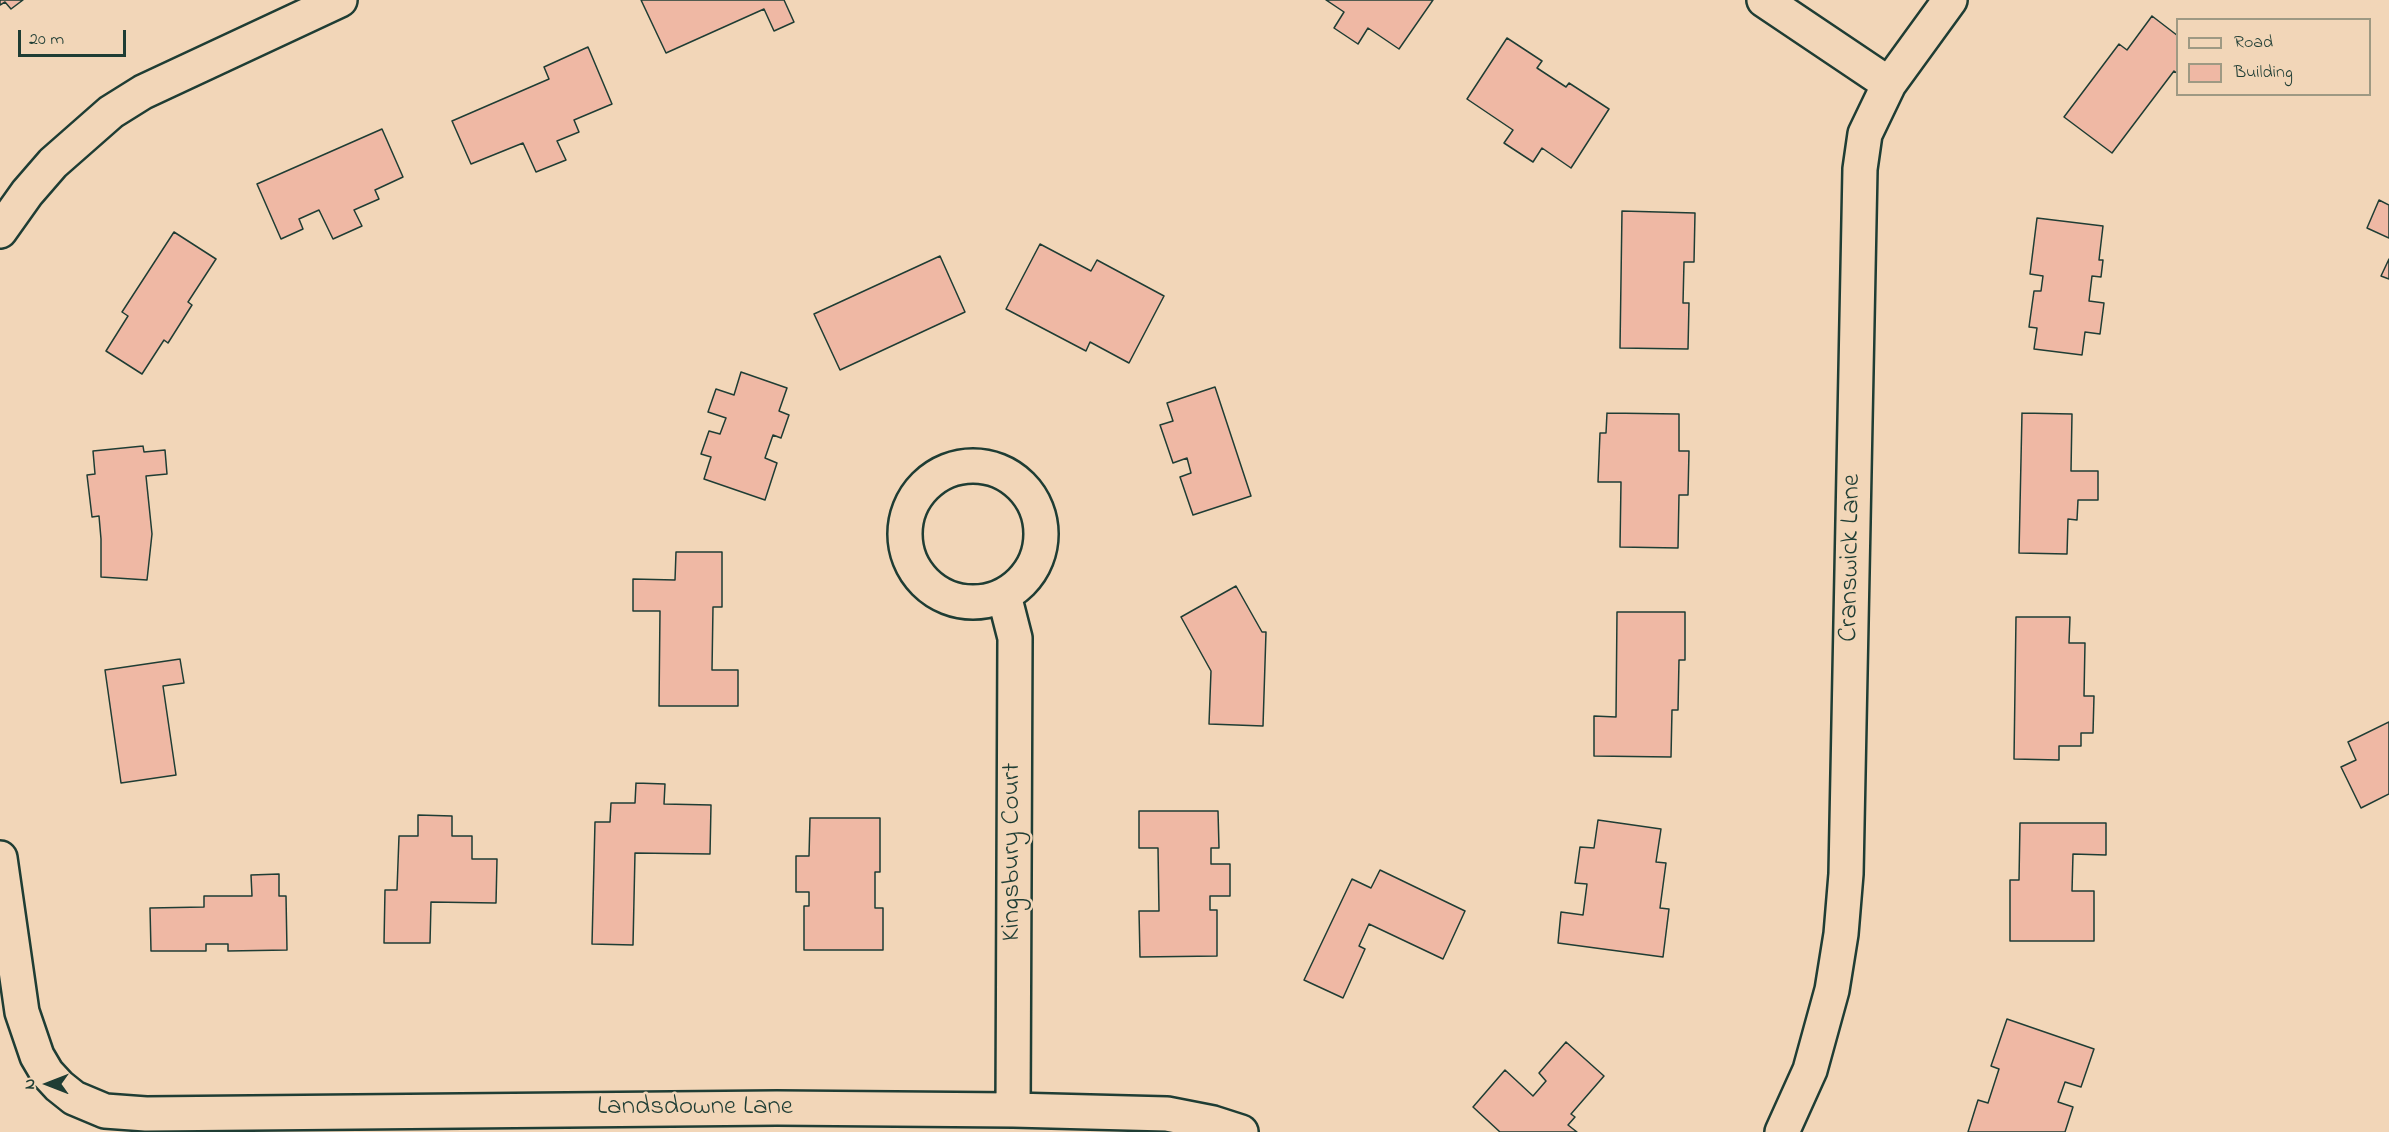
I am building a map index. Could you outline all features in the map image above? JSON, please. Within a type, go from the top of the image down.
[{"type":"street","points":[[0,231],[27,193],[53,163],[111,112],[142,92],[340,0]]},
{"type":"street","points":[[1764,0],[1889,84]]},
{"type":"street","name":"Cranswick Lane","points":[[1782,1132],[1810,1070],[1832,990],[1841,934],[1846,874],[1860,169],[1865,134],[1889,84],[1950,0]]},
{"type":"street","points":[[968,466],[991,468],[1012,478],[1028,495],[1039,516],[1040,539],[1035,562],[1022,581],[1004,595],[983,602],[961,602],[941,595],[924,582],[912,564],[905,543],[906,521],[913,501],[927,484],[945,472],[968,466]]},
{"type":"street","name":"Kingsbury Court","points":[[1004,595],[1015,638],[1013,1110]]},
{"type":"street","name":"Landsdowne Lane","points":[[0,858],[11,1017],[47,1073],[74,1098],[105,1111],[144,1123],[765,1108],[1013,1110],[1167,1114],[1213,1123],[1241,1132]]},
{"type":"building","points":[[0,0],[23,0],[11,9],[5,2],[0,5]]},
{"type":"building","points":[[641,0],[784,0],[794,22],[774,31],[764,9],[666,53]]},
{"type":"building","points":[[1326,0],[1433,0],[1399,49],[1368,28],[1358,44],[1334,28],[1344,12]]},
{"type":"building","points":[[2152,16],[2176,34],[2176,72],[2174,71],[2112,153],[2064,117],[2119,44],[2127,50]]},
{"type":"building","points":[[1507,38],[1542,61],[1537,68],[1566,87],[1569,83],[1609,109],[1571,168],[1542,148],[1533,162],[1504,143],[1513,130],[1467,99]]},
{"type":"building","points":[[588,47],[612,104],[574,120],[579,132],[557,141],[566,160],[536,172],[523,143],[471,164],[452,121],[549,79],[544,67]]},
{"type":"building","points":[[382,129],[403,177],[375,190],[379,199],[354,210],[362,226],[333,239],[319,210],[299,219],[303,229],[281,239],[257,184]]},
{"type":"building","points":[[2379,200],[2389,205],[2389,238],[2367,228]]},
{"type":"building","points":[[1622,211],[1695,213],[1694,262],[1684,262],[1683,303],[1689,303],[1688,349],[1620,348]]},
{"type":"building","points":[[2037,218],[2103,226],[2099,260],[2103,260],[2101,277],[2092,276],[2089,301],[2104,303],[2100,334],[2085,332],[2082,355],[2034,349],[2037,328],[2029,327],[2034,291],[2041,291],[2043,276],[2030,274]]},
{"type":"building","points":[[174,232],[216,259],[188,302],[192,305],[168,343],[164,340],[142,374],[106,351],[128,316],[122,312]]},
{"type":"building","points":[[1040,244],[1091,271],[1097,260],[1164,296],[1129,363],[1090,342],[1086,351],[1006,309]]},
{"type":"building","points":[[940,256],[965,312],[840,370],[814,314]]},
{"type":"building","points":[[2389,259],[2389,279],[2381,276]]},
{"type":"building","points":[[741,372],[787,388],[779,411],[789,415],[781,438],[773,435],[765,458],[777,463],[765,500],[704,479],[711,457],[701,454],[709,431],[720,434],[726,418],[708,412],[716,389],[734,395]]},
{"type":"building","points":[[1215,387],[1251,496],[1193,515],[1180,477],[1191,473],[1187,458],[1173,463],[1160,425],[1173,421],[1167,403]]},
{"type":"building","points":[[1607,413],[1679,414],[1679,451],[1689,451],[1688,495],[1679,495],[1678,548],[1620,547],[1621,482],[1598,482],[1600,433],[1606,433]]},
{"type":"building","points":[[2022,413],[2072,414],[2071,471],[2098,471],[2098,500],[2078,500],[2077,520],[2068,519],[2067,554],[2019,553]]},
{"type":"building","points":[[143,446],[144,452],[165,450],[167,474],[146,476],[152,534],[147,580],[101,577],[99,516],[92,517],[87,475],[95,474],[93,451]]},
{"type":"building","points":[[676,552],[722,552],[722,607],[713,607],[712,670],[738,670],[738,706],[659,706],[660,611],[633,611],[633,579],[675,580]]},
{"type":"building","points":[[1236,586],[1262,632],[1266,632],[1263,726],[1209,724],[1211,671],[1181,617]]},
{"type":"building","points":[[1617,612],[1685,612],[1685,660],[1679,660],[1678,710],[1672,710],[1671,757],[1594,756],[1594,716],[1616,717]]},
{"type":"building","points":[[2016,617],[2070,617],[2069,643],[2085,643],[2084,696],[2094,696],[2093,733],[2081,733],[2081,746],[2059,746],[2059,760],[2014,759]]},
{"type":"building","points":[[180,659],[184,683],[163,686],[176,775],[121,783],[105,670]]},
{"type":"building","points":[[2389,722],[2389,794],[2361,808],[2341,767],[2356,760],[2348,742]]},
{"type":"building","points":[[636,783],[665,784],[664,804],[711,805],[710,854],[635,853],[633,945],[592,944],[595,822],[610,822],[611,803],[635,803]]},
{"type":"building","points":[[1139,811],[1218,811],[1219,848],[1211,848],[1211,864],[1230,864],[1230,896],[1210,896],[1210,910],[1217,910],[1217,956],[1140,957],[1139,911],[1159,911],[1158,848],[1139,848]]},
{"type":"building","points":[[418,815],[452,816],[452,836],[472,836],[472,859],[497,859],[496,903],[431,902],[430,943],[384,943],[385,890],[397,890],[399,836],[418,836]]},
{"type":"building","points":[[810,818],[880,818],[880,872],[875,872],[875,908],[883,908],[883,950],[804,950],[804,906],[809,906],[809,892],[796,892],[796,856],[809,856]]},
{"type":"building","points":[[1598,820],[1661,829],[1656,862],[1666,863],[1660,908],[1669,909],[1663,957],[1558,943],[1561,912],[1583,915],[1587,884],[1575,883],[1580,847],[1594,848]]},
{"type":"building","points":[[2020,823],[2106,823],[2106,855],[2073,854],[2072,891],[2094,891],[2094,941],[2010,941],[2010,880],[2019,880]]},
{"type":"building","points":[[1380,870],[1465,911],[1443,959],[1369,924],[1359,946],[1365,949],[1343,998],[1304,980],[1352,879],[1371,888]]},
{"type":"building","points":[[279,874],[279,896],[286,896],[287,950],[228,951],[228,944],[206,944],[206,951],[151,951],[150,908],[204,907],[204,896],[252,896],[251,875]]},
{"type":"building","points":[[2007,1019],[2094,1049],[2081,1087],[2065,1082],[2058,1102],[2073,1107],[2065,1132],[1968,1132],[1978,1100],[1988,1103],[1999,1069],[1991,1066]]},
{"type":"building","points":[[1566,1042],[1604,1076],[1571,1114],[1575,1117],[1568,1125],[1577,1132],[1500,1132],[1473,1107],[1505,1070],[1533,1096],[1546,1081],[1539,1073]]}]
